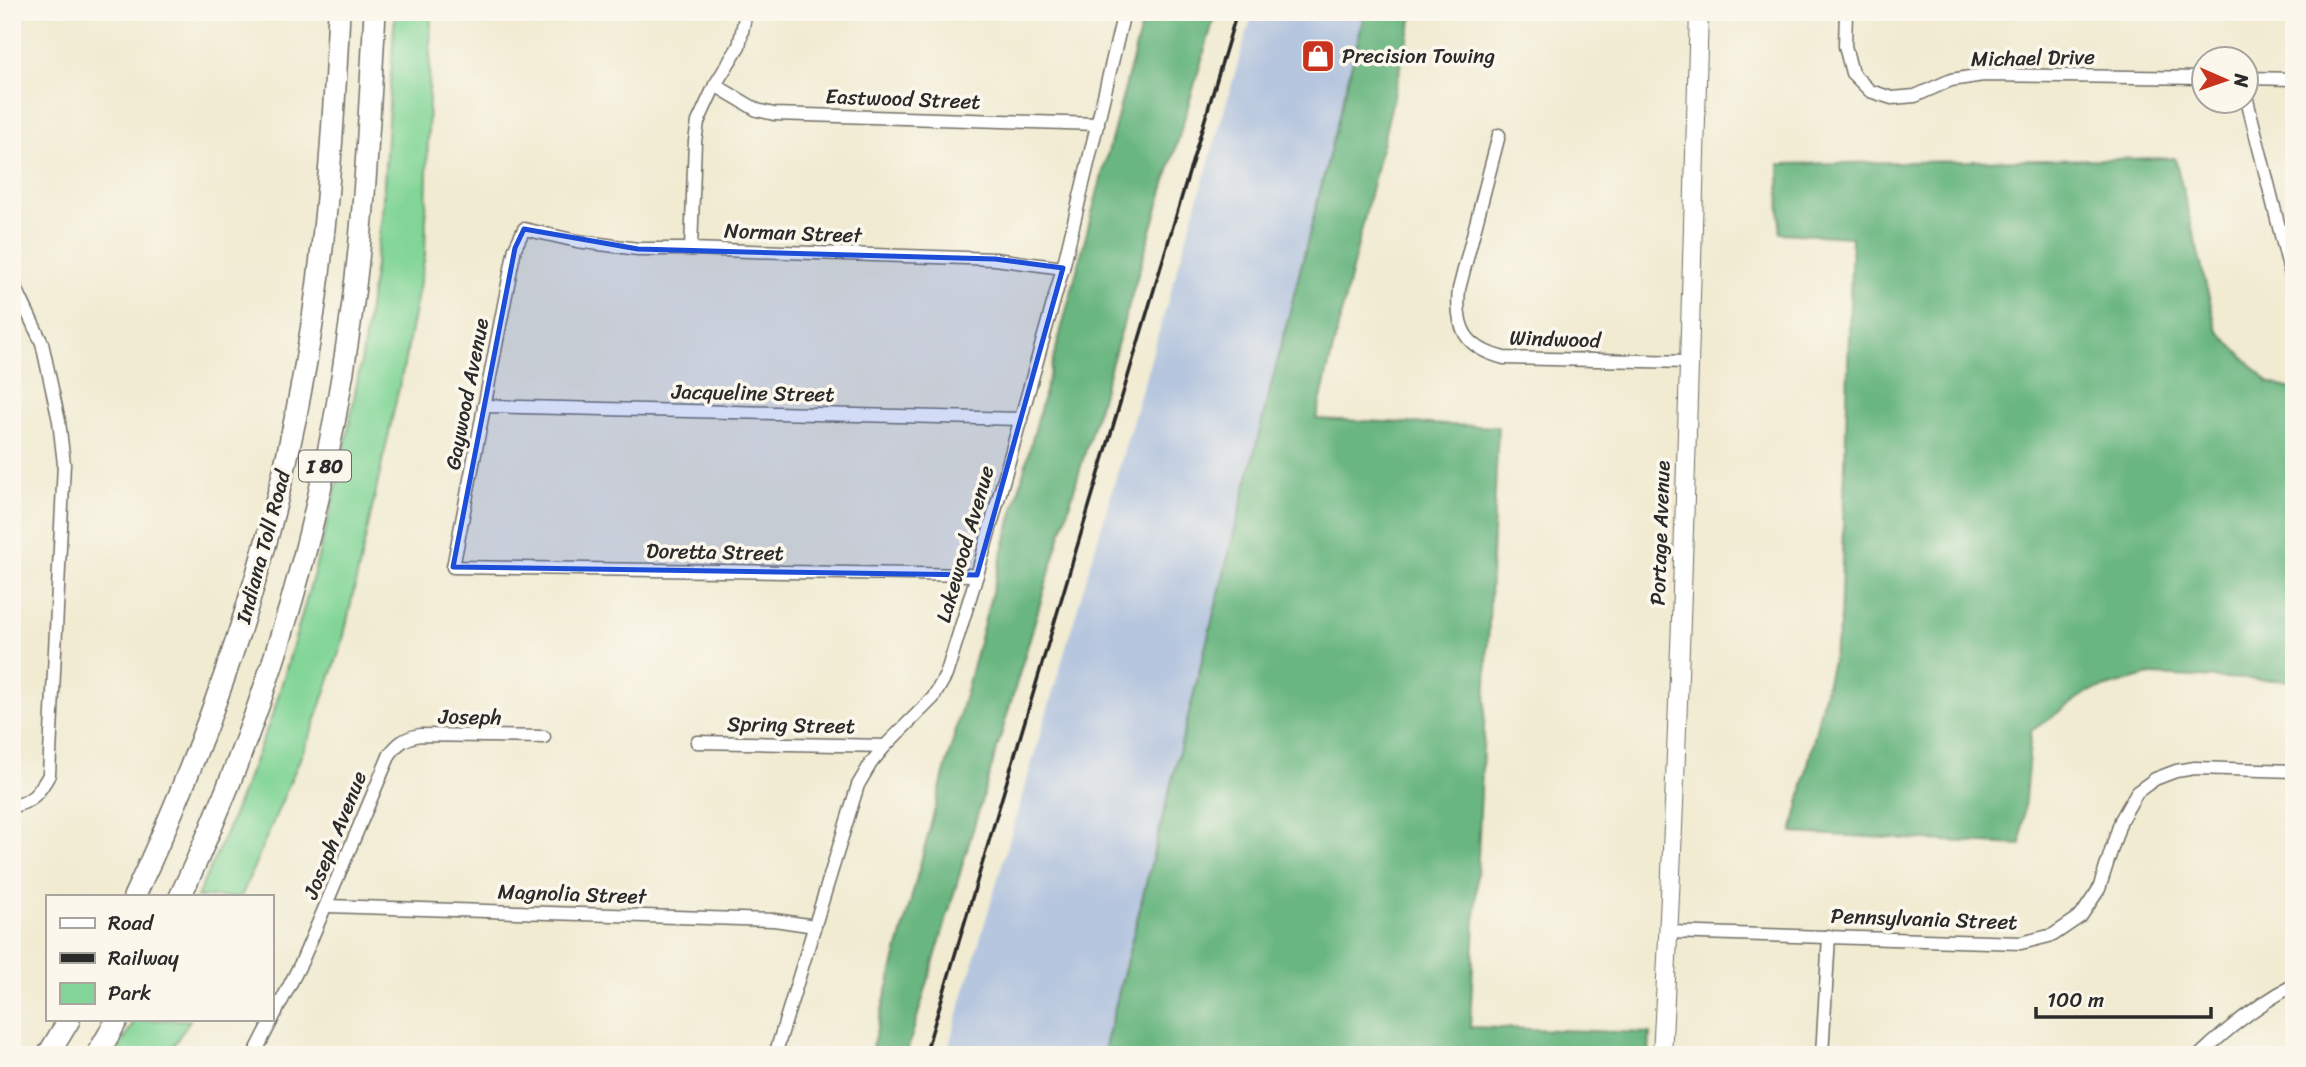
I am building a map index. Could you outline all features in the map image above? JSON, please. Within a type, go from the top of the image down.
[{"type":"highway","name":"Indiana Toll Road","points":[[135,895],[186,782],[242,628],[282,480],[313,318],[326,216],[340,12]]},
{"type":"highway","name":"Indiana Toll Road","points":[[181,895],[226,793],[255,718],[301,570],[322,484],[350,324],[361,234],[375,12]]},
{"type":"highway","points":[[48,1055],[68,1021]]},
{"type":"highway","points":[[97,1055],[116,1021]]},
{"type":"street","points":[[691,249],[698,122],[715,85],[739,46],[746,12]]},
{"type":"street","name":"Lakewood Avenue","points":[[775,1055],[858,785],[885,746],[933,698],[946,675],[977,575],[1063,268],[1124,12]]},
{"type":"street","name":"Portage Avenue","points":[[1662,1055],[1669,932],[1699,12]]},
{"type":"street","name":"Michael Drive","points":[[1846,12],[1845,46],[1852,73],[1870,91],[1892,98],[1915,96],[1951,80],[1983,75],[2190,78]]},
{"type":"street","points":[[2260,78],[2294,79]]},
{"type":"street","name":"Eastwood Street","points":[[715,85],[757,110],[774,114],[1098,124]]},
{"type":"street","points":[[2251,116],[2294,287]]},
{"type":"street","name":"Windwood","points":[[1499,135],[1459,289],[1457,311],[1462,330],[1472,344],[1486,354],[1504,358],[1689,362]]},
{"type":"street","name":"Norman Street","points":[[524,229],[638,249],[995,259],[1063,268]]},
{"type":"street","name":"Gaywood Avenue","points":[[453,567],[515,248],[524,229]]},
{"type":"street","points":[[12,806],[23,805],[39,793],[49,775],[64,464],[60,421],[41,343],[14,289]]},
{"type":"street","name":"Jacqueline Street","points":[[484,406],[1021,419]]},
{"type":"street","name":"Doretta Street","points":[[453,567],[977,575]]},
{"type":"street","name":"Joseph","points":[[398,743],[420,735],[544,737]]},
{"type":"street","name":"Spring Street","points":[[697,742],[885,746]]},
{"type":"street","name":"Joseph Avenue","points":[[273,1018],[302,961],[390,754],[398,743]]},
{"type":"street","name":"Pennsylvania Street","points":[[1669,932],[2021,943],[2053,935],[2081,916],[2099,889],[2121,821],[2137,792],[2155,779],[2176,771],[2195,768],[2294,771]]},
{"type":"street","name":"Magnolia Street","points":[[327,906],[774,920],[815,926]]},
{"type":"street","points":[[1822,1055],[1829,936]]},
{"type":"street","points":[[2200,1055],[2242,1019],[2294,985]]},
{"type":"street","name":"Joseph Avenue","points":[[254,1055],[271,1021]]},
{"type":"highlighted area","points":[[524,229],[638,249],[995,259],[1063,268],[977,575],[453,567],[515,248]]},
{"type":"shaded area","points":[[1253,12],[1365,12],[1103,1055],[946,1055]]},
{"type":"green space","points":[[395,12],[431,12],[425,255],[407,351],[342,644],[313,728],[242,895],[198,895],[228,828],[274,711],[312,580],[340,473],[363,351],[382,215]]},
{"type":"green space","points":[[1145,12],[1216,12],[906,1055],[870,1055]]},
{"type":"green space","points":[[1365,12],[1414,12],[1316,419],[1498,427],[1470,1027],[1650,1033],[1649,1055],[1103,1055]]},
{"type":"green space","points":[[2175,158],[2217,330],[2268,382],[2294,390],[2294,681],[2150,675],[2088,692],[2031,731],[2021,845],[1792,833],[1840,626],[1852,237],[1780,233],[1779,164]]},
{"type":"green space","points":[[134,1021],[189,1021],[167,1055],[115,1055]]},
{"type":"railway","points":[[925,1055],[1237,12]]},
{"type":"place","name":"Precision Towing","points":[[1318,56]]}]
